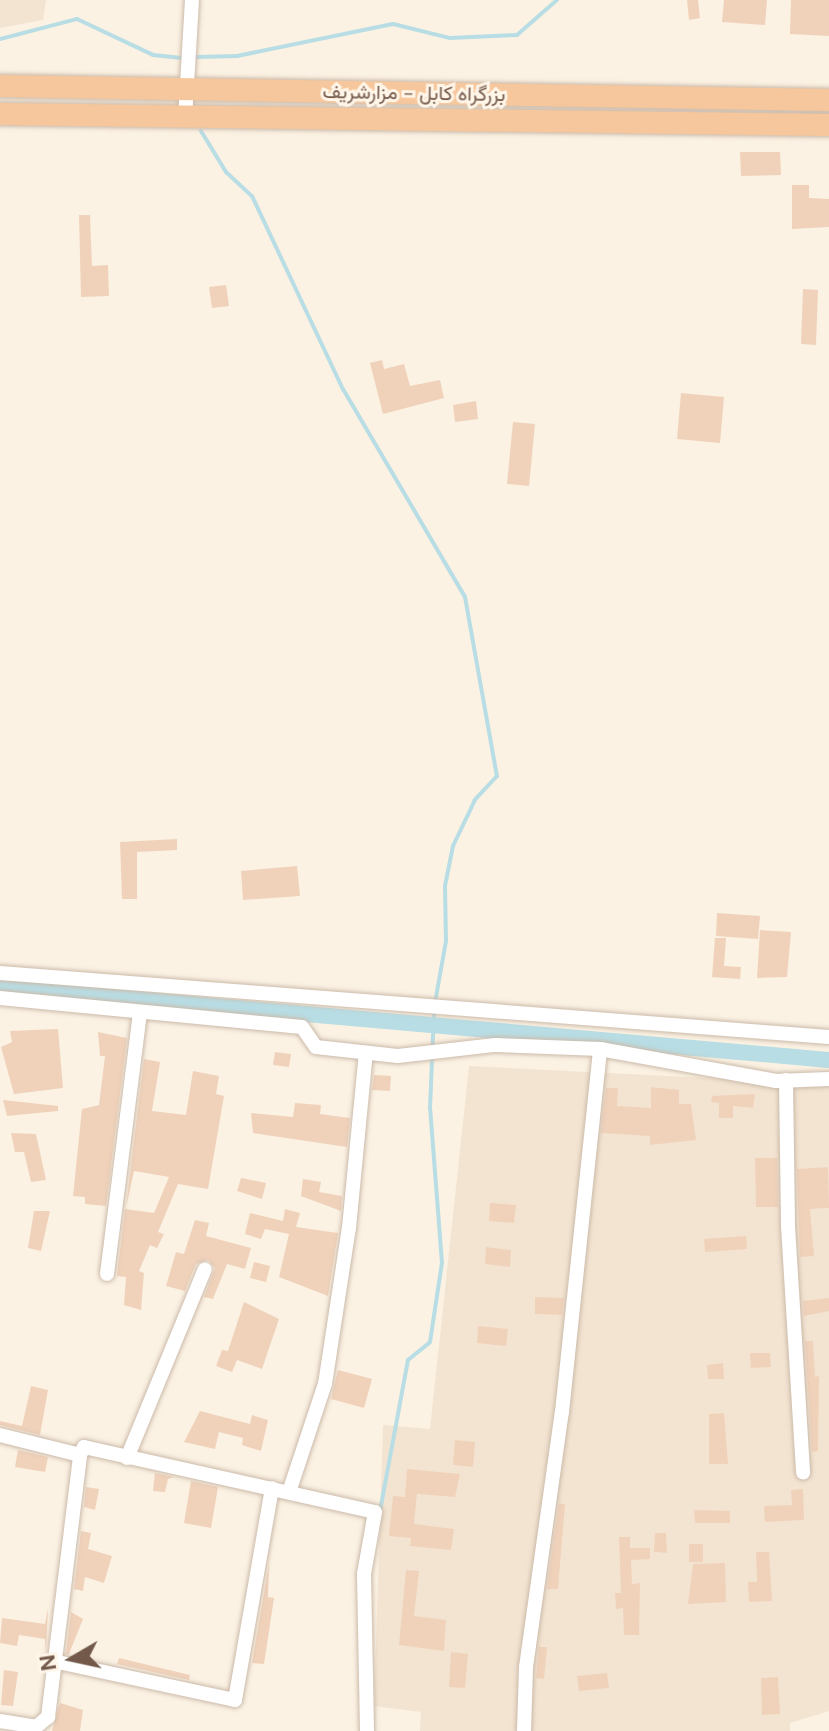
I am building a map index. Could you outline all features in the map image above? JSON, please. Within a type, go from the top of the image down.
[{"type":"highway","name":"بزرگراه کابل - مزارشریف","points":[[0,86],[829,100]]},
{"type":"highway","name":"بزرگراه کابل - مزارشریف","points":[[0,114],[829,125]]},
{"type":"street","points":[[185,118],[192,0]]},
{"type":"street","points":[[0,973],[829,1037]]},
{"type":"street","points":[[0,998],[140,1014],[302,1027],[316,1047],[366,1053],[398,1056],[495,1045],[600,1049],[786,1080],[829,1079]]},
{"type":"street","points":[[107,1274],[140,1014]]},
{"type":"street","points":[[524,1731],[526,1667],[562,1412],[600,1049]]},
{"type":"street","points":[[289,1492],[325,1384],[349,1228],[366,1053]]},
{"type":"street","points":[[786,1080],[788,1226],[803,1473]]},
{"type":"street","points":[[127,1458],[205,1269]]},
{"type":"street","points":[[0,1435],[80,1455]]},
{"type":"street","points":[[0,1721],[26,1728],[36,1727],[48,1717],[80,1455],[84,1447],[375,1512],[364,1574],[367,1731]]},
{"type":"street","points":[[53,1661],[235,1700],[272,1488]]},
{"type":"shaded area","points":[[0,0],[46,0],[43,20],[0,28]]},
{"type":"shaded area","points":[[469,1066],[829,1084],[829,1711],[790,1723],[790,1731],[420,1731],[421,1712],[374,1706],[383,1425],[430,1429]]},
{"type":"building","points":[[687,0],[698,0],[700,18],[689,20]]},
{"type":"building","points":[[724,0],[767,0],[765,25],[722,22]]},
{"type":"building","points":[[791,0],[829,0],[829,36],[790,34]]},
{"type":"building","points":[[740,152],[780,152],[781,175],[741,176]]},
{"type":"building","points":[[792,185],[809,185],[809,198],[829,199],[829,227],[792,229]]},
{"type":"building","points":[[79,215],[90,215],[92,266],[108,265],[109,296],[81,297]]},
{"type":"building","points":[[226,285],[229,306],[212,308],[209,287]]},
{"type":"building","points":[[803,289],[818,290],[816,345],[801,344]]},
{"type":"building","points":[[382,360],[384,369],[404,364],[410,386],[440,380],[444,398],[383,414],[370,363]]},
{"type":"building","points":[[681,393],[724,397],[720,443],[677,439]]},
{"type":"building","points":[[476,401],[478,419],[455,422],[453,405]]},
{"type":"building","points":[[513,422],[535,424],[529,486],[507,484]]},
{"type":"building","points":[[177,839],[177,850],[137,852],[137,899],[122,899],[120,842]]},
{"type":"building","points":[[297,866],[300,896],[243,900],[241,871]]},
{"type":"building","points":[[717,913],[760,916],[758,939],[716,936]]},
{"type":"building","points":[[760,930],[791,932],[787,977],[757,978]]},
{"type":"building","points":[[715,938],[726,938],[724,966],[741,967],[740,979],[712,977]]},
{"type":"building","points":[[58,1029],[63,1088],[14,1094],[1,1047],[12,1042],[10,1031]]},
{"type":"building","points":[[98,1032],[127,1038],[106,1206],[85,1204],[85,1197],[73,1196],[82,1109],[99,1105],[105,1056],[100,1056]]},
{"type":"building","points":[[275,1052],[291,1054],[289,1067],[273,1065]]},
{"type":"building","points":[[144,1059],[160,1062],[152,1111],[186,1115],[193,1071],[219,1076],[216,1094],[224,1096],[208,1189],[178,1184],[158,1232],[164,1234],[157,1248],[150,1245],[139,1271],[144,1273],[141,1310],[124,1305],[126,1277],[117,1276],[125,1209],[154,1213],[169,1177],[134,1171],[126,1207]]},
{"type":"building","points":[[374,1075],[391,1076],[390,1091],[372,1090]]},
{"type":"building","points":[[651,1087],[679,1090],[679,1104],[691,1104],[696,1140],[650,1145],[650,1136],[601,1133],[606,1088],[618,1088],[617,1106],[651,1108]]},
{"type":"building","points":[[755,1094],[753,1108],[733,1106],[733,1118],[719,1118],[719,1103],[711,1102],[712,1096]]},
{"type":"building","points":[[3,1100],[58,1106],[58,1111],[7,1116]]},
{"type":"building","points":[[295,1103],[321,1105],[320,1114],[350,1118],[347,1147],[253,1133],[251,1113],[293,1117]]},
{"type":"building","points":[[11,1133],[36,1134],[46,1180],[31,1182],[24,1152],[15,1152]]},
{"type":"building","points":[[755,1158],[777,1158],[778,1207],[756,1207]]},
{"type":"building","points":[[828,1167],[829,1208],[810,1209],[814,1256],[800,1257],[797,1169]]},
{"type":"building","points":[[241,1178],[266,1183],[262,1199],[237,1191]]},
{"type":"building","points":[[303,1179],[321,1182],[319,1192],[342,1196],[341,1211],[301,1196]]},
{"type":"building","points":[[490,1203],[516,1205],[514,1223],[489,1221]]},
{"type":"building","points":[[285,1209],[300,1213],[296,1227],[338,1233],[328,1296],[279,1277],[289,1234],[265,1229],[261,1239],[245,1234],[250,1213],[283,1221]]},
{"type":"building","points":[[34,1211],[50,1211],[41,1251],[28,1248]]},
{"type":"building","points":[[195,1220],[209,1223],[206,1236],[251,1248],[245,1269],[227,1264],[213,1299],[204,1297],[215,1268],[208,1260],[196,1264],[185,1291],[166,1286],[176,1252],[184,1254]]},
{"type":"building","points":[[746,1236],[747,1249],[705,1252],[704,1239]]},
{"type":"building","points":[[486,1247],[511,1250],[510,1267],[485,1264]]},
{"type":"building","points":[[254,1262],[270,1266],[266,1282],[250,1278]]},
{"type":"building","points":[[535,1297],[564,1298],[562,1315],[535,1314]]},
{"type":"building","points":[[829,1298],[829,1311],[804,1316],[803,1301]]},
{"type":"building","points":[[244,1302],[279,1319],[262,1369],[237,1360],[232,1372],[216,1366],[222,1350],[228,1351]]},
{"type":"building","points":[[478,1326],[508,1329],[506,1346],[477,1343]]},
{"type":"building","points":[[805,1341],[813,1341],[815,1377],[819,1376],[818,1451],[812,1452]]},
{"type":"building","points":[[750,1353],[770,1353],[771,1367],[751,1368]]},
{"type":"building","points":[[723,1363],[724,1379],[708,1379],[707,1365]]},
{"type":"building","points":[[338,1370],[372,1379],[364,1408],[331,1399]]},
{"type":"building","points":[[31,1386],[48,1390],[40,1435],[0,1425],[0,1421],[22,1426]]},
{"type":"building","points":[[200,1411],[250,1424],[252,1415],[268,1420],[261,1451],[242,1445],[243,1438],[219,1432],[215,1449],[184,1442]]},
{"type":"building","points":[[724,1413],[728,1464],[709,1464],[709,1414]]},
{"type":"building","points":[[455,1440],[475,1442],[473,1467],[453,1465]]},
{"type":"building","points":[[18,1450],[48,1457],[45,1472],[15,1467]]},
{"type":"building","points":[[407,1469],[460,1474],[455,1497],[417,1494],[414,1524],[454,1529],[451,1550],[410,1546],[411,1538],[389,1536],[393,1496],[405,1497]]},
{"type":"building","points":[[155,1473],[174,1477],[168,1479],[165,1492],[153,1491]]},
{"type":"building","points":[[191,1481],[218,1487],[211,1528],[184,1523]]},
{"type":"building","points":[[86,1487],[99,1489],[95,1510],[84,1507]]},
{"type":"building","points":[[803,1489],[804,1520],[765,1522],[764,1506],[792,1505],[791,1490]]},
{"type":"building","points":[[559,1504],[565,1504],[558,1589],[547,1589]]},
{"type":"building","points":[[694,1510],[730,1511],[730,1523],[695,1523]]},
{"type":"building","points":[[81,1531],[91,1533],[88,1549],[112,1556],[104,1583],[85,1577],[83,1591],[74,1589]]},
{"type":"building","points":[[655,1533],[666,1533],[667,1553],[654,1552]]},
{"type":"building","points":[[619,1537],[630,1537],[630,1548],[650,1548],[650,1559],[631,1560],[632,1584],[640,1583],[639,1635],[624,1635],[623,1608],[616,1609],[615,1593],[621,1593]]},
{"type":"building","points":[[689,1544],[703,1544],[703,1562],[689,1562]]},
{"type":"building","points":[[756,1552],[769,1552],[772,1601],[749,1602],[748,1582],[757,1582]]},
{"type":"building","points":[[725,1563],[726,1602],[688,1604],[693,1564]]},
{"type":"building","points":[[269,1564],[268,1597],[274,1598],[264,1664],[252,1663]]},
{"type":"building","points":[[406,1570],[419,1571],[414,1616],[446,1620],[444,1651],[399,1645]]},
{"type":"building","points":[[48,1608],[46,1654],[45,1639],[19,1635],[17,1646],[0,1643],[2,1618],[45,1624]]},
{"type":"building","points":[[71,1612],[83,1619],[69,1654],[66,1654]]},
{"type":"building","points":[[539,1647],[547,1647],[544,1679],[536,1678]]},
{"type":"building","points":[[451,1652],[468,1654],[465,1688],[449,1687]]},
{"type":"building","points":[[119,1658],[190,1675],[189,1680],[117,1664]]},
{"type":"building","points":[[4,1670],[18,1672],[13,1706],[1,1705]]},
{"type":"building","points":[[607,1673],[609,1688],[579,1691],[577,1676]]},
{"type":"building","points":[[778,1677],[780,1714],[762,1715],[761,1678]]},
{"type":"building","points":[[60,1703],[83,1710],[80,1731],[52,1731]]},
{"type":"waterway","points":[[197,57],[237,56],[393,24],[450,38],[517,35],[557,0]]},
{"type":"waterway","points":[[0,39],[77,19],[153,55],[182,58]]},
{"type":"waterway","points":[[201,131],[226,172],[252,196],[343,389],[465,597],[497,776],[475,800],[453,846],[445,886],[446,941],[435,1003]]},
{"type":"waterway","points":[[0,987],[829,1060]]},
{"type":"waterway","points":[[380,1511],[408,1360],[430,1342],[442,1263],[430,1108],[434,1012]]}]
